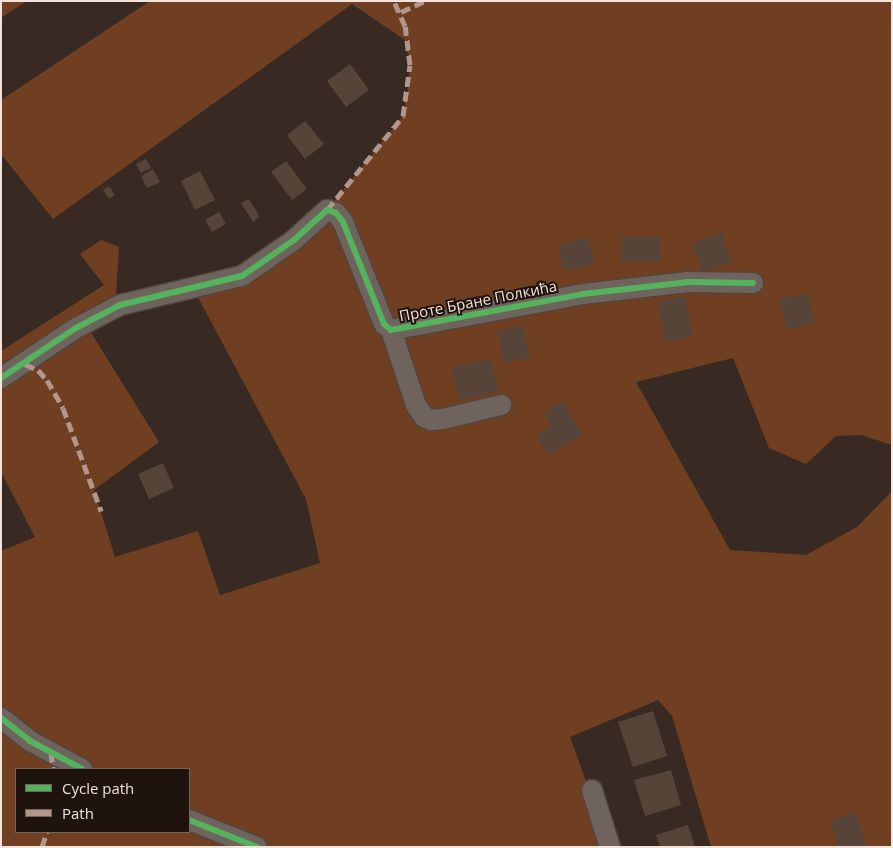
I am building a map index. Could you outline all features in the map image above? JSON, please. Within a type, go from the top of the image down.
[{"type":"street","name":"Проте Бране Полкића","points":[[1,378],[76,328],[120,305],[242,276],[294,240],[327,210],[336,213],[343,222],[384,324],[391,330],[583,294],[680,283],[753,284]]},
{"type":"street","points":[[391,330],[416,405],[424,417],[431,420],[443,419],[501,404]]},
{"type":"street","points":[[1,718],[30,741],[80,768]]},
{"type":"street","points":[[592,790],[610,847]]},
{"type":"street","points":[[190,820],[257,847]]},
{"type":"shaded area","points":[[1,1],[27,1],[1,18]]},
{"type":"shaded area","points":[[150,1],[892,1],[892,445],[861,435],[836,436],[806,464],[769,448],[733,358],[636,382],[730,550],[806,555],[857,527],[892,491],[892,847],[711,847],[672,716],[658,700],[570,737],[610,847],[1,847],[1,551],[35,537],[1,472],[1,351],[104,285],[80,254],[101,240],[119,247],[116,294],[76,328],[58,353],[85,323],[159,442],[94,490],[115,557],[198,531],[220,595],[320,563],[306,499],[193,288],[221,283],[327,210],[403,116],[410,65],[405,40],[352,4],[53,219],[1,154],[1,100]]},
{"type":"building","points":[[350,64],[369,90],[346,107],[327,81]]},
{"type":"building","points":[[305,121],[324,144],[305,159],[287,135]]},
{"type":"building","points":[[146,159],[151,168],[141,173],[136,164]]},
{"type":"building","points":[[286,161],[307,189],[292,200],[271,172]]},
{"type":"building","points":[[153,169],[160,182],[147,188],[141,176]]},
{"type":"building","points":[[200,171],[215,200],[195,210],[181,181]]},
{"type":"building","points":[[109,186],[115,195],[109,199],[103,190]]},
{"type":"building","points":[[249,199],[260,217],[253,222],[241,203]]},
{"type":"building","points":[[219,212],[226,224],[212,232],[205,220]]},
{"type":"building","points":[[722,233],[731,262],[702,272],[692,243]]},
{"type":"building","points":[[622,237],[660,237],[660,261],[622,262]]},
{"type":"building","points":[[589,238],[595,264],[563,270],[558,245]]},
{"type":"building","points":[[807,293],[815,322],[787,330],[779,300]]},
{"type":"building","points":[[685,296],[693,336],[666,342],[657,302]]},
{"type":"building","points":[[523,325],[530,357],[504,363],[497,331]]},
{"type":"building","points":[[492,359],[499,391],[459,400],[452,368]]},
{"type":"building","points":[[563,401],[582,435],[547,455],[536,435],[551,426],[543,412]]},
{"type":"building","points":[[163,463],[174,488],[149,499],[138,474]]},
{"type":"building","points":[[653,711],[667,756],[633,767],[618,722]]},
{"type":"building","points":[[671,770],[681,805],[645,816],[634,780]]},
{"type":"building","points":[[856,813],[867,847],[838,847],[830,821]]},
{"type":"building","points":[[688,825],[695,847],[660,847],[656,835]]},
{"type":"marked path","points":[[327,210],[403,116],[410,65],[405,26],[394,1]]},
{"type":"marked path","points":[[401,12],[425,1]]},
{"type":"marked path","points":[[25,364],[38,370],[47,380],[63,408],[101,511]]},
{"type":"marked path","points":[[51,752],[53,768]]},
{"type":"marked path","points":[[42,847],[47,833]]},
{"type":"cycle path","points":[[1,378],[76,328],[120,305],[242,276],[294,240],[327,210],[336,213],[343,222],[384,324],[391,330],[583,294],[688,282],[753,283]]},
{"type":"cycle path","points":[[1,718],[30,741],[80,768]]},
{"type":"cycle path","points":[[190,820],[257,847]]}]
